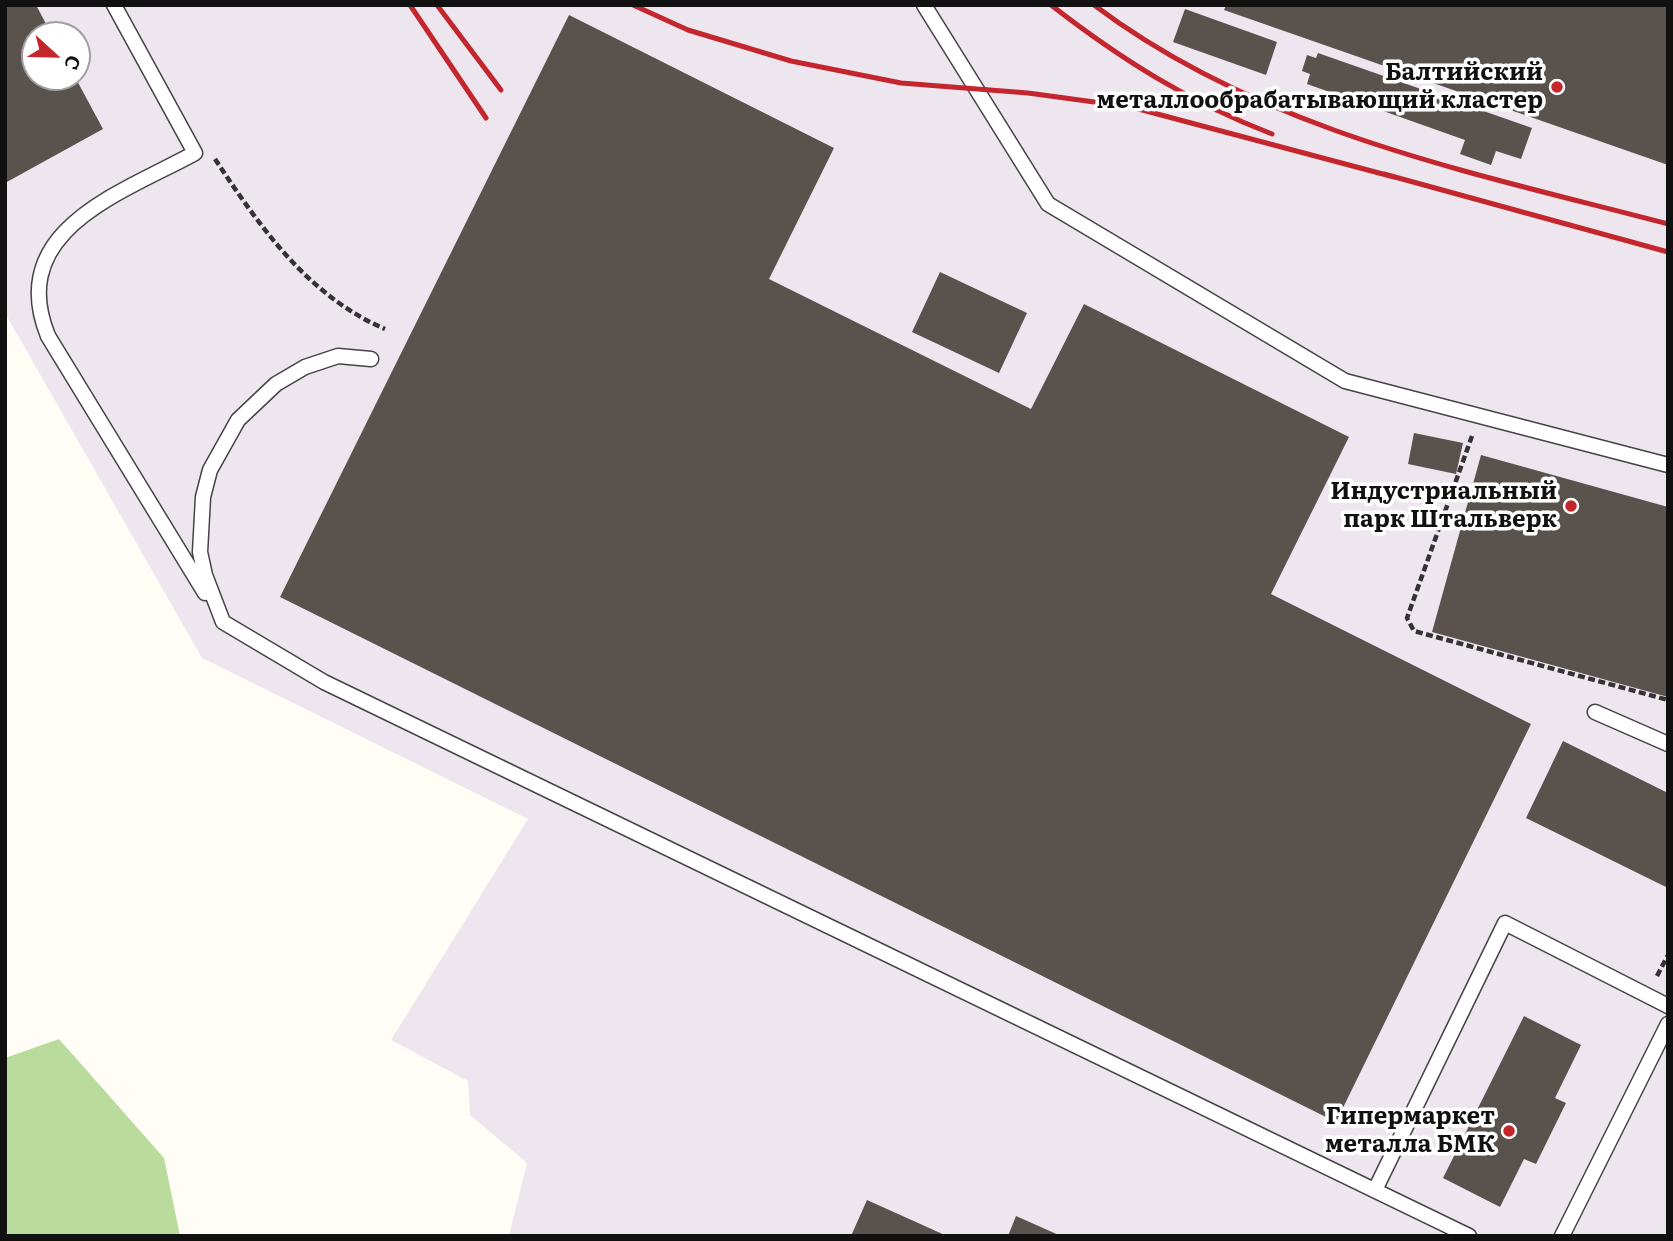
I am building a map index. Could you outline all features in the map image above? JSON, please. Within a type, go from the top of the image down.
[{"type":"lane","points":[[114,5],[195,153],[76,220],[48,250],[40,273],[37,297],[48,336],[223,622],[336,688],[1469,1236]]},
{"type":"lane","points":[[924,5],[1048,204],[1345,381],[1668,465]]},
{"type":"lane","points":[[223,622],[205,575],[200,526],[210,470],[238,421],[276,384],[305,367],[338,356],[371,359]]},
{"type":"lane","points":[[1595,712],[1668,744]]},
{"type":"lane","points":[[1375,1190],[1504,923],[1668,1006]]},
{"type":"lane","points":[[1562,1236],[1668,1024]]},
{"type":"path","points":[[195,153],[212,154],[250,211],[319,289],[349,311],[385,329]]},
{"type":"path","points":[[1479,416],[1407,618],[1409,626],[1414,631],[1668,701]]},
{"type":"shaded area","name":"Индустриальный парк Штальверк","points":[[5,5],[1668,5],[1668,1236],[509,1236],[527,1163],[470,1115],[468,1081],[391,1040],[528,819],[202,658],[5,313]]},
{"type":"green space","points":[[59,1039],[164,1158],[180,1236],[5,1236],[5,1058]]},
{"type":"building","points":[[5,5],[36,5],[45,21],[21,21],[21,91],[83,91],[103,129],[5,183]]},
{"type":"building","name":"Балтийский металлообрабатывающий кластер","points":[[1226,5],[1668,5],[1668,165],[1224,10]]},
{"type":"building","points":[[1185,9],[1277,42],[1266,75],[1173,42]]},
{"type":"building","points":[[569,15],[834,148],[769,279],[1031,409],[1084,304],[1349,437],[1271,594],[1531,724],[1336,1122],[280,597]]},
{"type":"building","points":[[1318,53],[1532,128],[1521,159],[1496,151],[1491,165],[1460,154],[1465,140],[1307,84],[1310,74],[1302,71],[1307,55],[1316,58]]},
{"type":"building","points":[[940,272],[1027,313],[999,373],[912,332]]},
{"type":"building","points":[[1414,433],[1463,443],[1456,474],[1408,464]]},
{"type":"building","points":[[1481,455],[1668,507],[1668,697],[1432,632]]},
{"type":"building","points":[[1563,741],[1668,793],[1668,888],[1526,818]]},
{"type":"building","name":"Гипермаркет металла БМК","points":[[1524,1016],[1581,1045],[1555,1098],[1566,1103],[1536,1164],[1524,1159],[1500,1207],[1443,1178]]},
{"type":"building","points":[[867,1200],[947,1236],[851,1236]]},
{"type":"building","points":[[1016,1216],[1061,1236],[1008,1236]]},
{"type":"railway","points":[[410,5],[486,118]]},
{"type":"railway","points":[[437,5],[501,90]]},
{"type":"railway","points":[[633,5],[688,30],[791,61],[901,83],[1028,93],[1131,107],[1394,177]]},
{"type":"railway","points":[[1051,5],[1130,62],[1184,94],[1272,134]]},
{"type":"railway","points":[[1094,5],[1158,48],[1226,85],[1297,116],[1443,165],[1668,224]]},
{"type":"railway","points":[[1384,174],[1668,252]]},
{"type":"place","name":"Балтийский металлообрабатывающий кластер","points":[[1557,87]]},
{"type":"place","name":"Индустриальный парк Штальверк","points":[[1571,506]]},
{"type":"place","name":"Гипермаркет металла БМК","points":[[1509,1131]]}]
